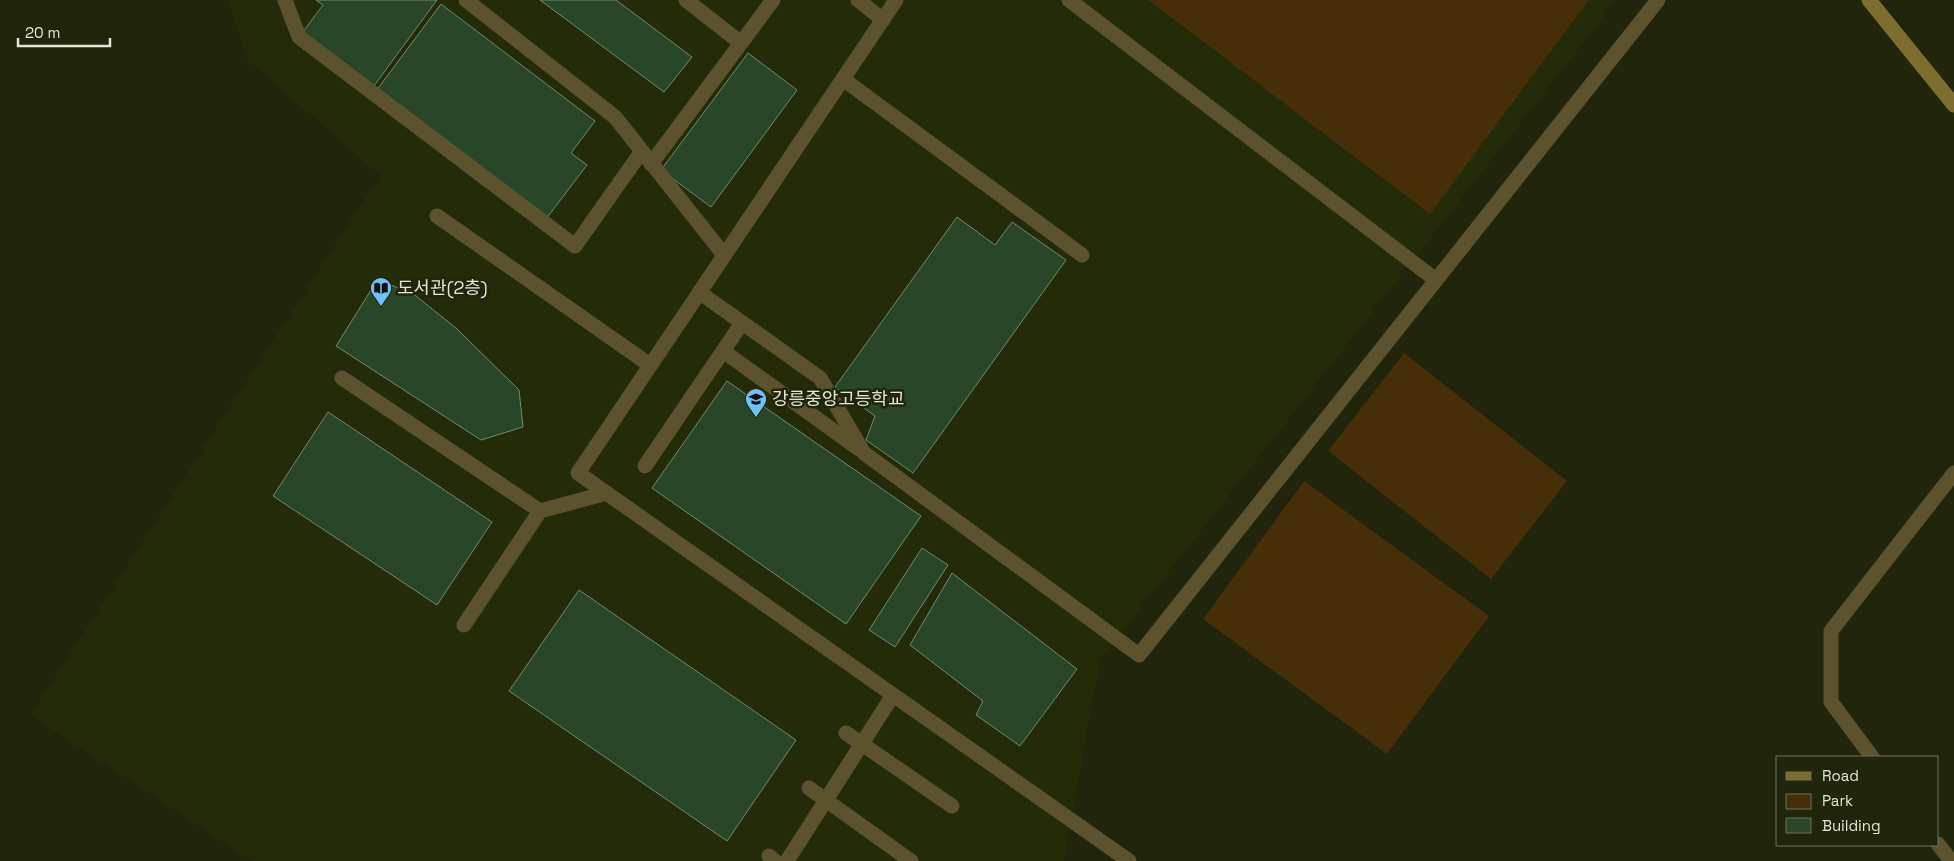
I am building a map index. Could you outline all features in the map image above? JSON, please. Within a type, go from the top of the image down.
[{"type":"street","points":[[1869,0],[1954,105]]},
{"type":"lane","points":[[285,0],[299,37],[575,246],[642,151]]},
{"type":"lane","points":[[466,0],[615,117],[724,255]]},
{"type":"lane","points":[[686,0],[741,43]]},
{"type":"lane","points":[[652,164],[773,0]]},
{"type":"lane","points":[[858,0],[883,20]]},
{"type":"lane","points":[[896,0],[578,473],[1129,861]]},
{"type":"lane","points":[[1069,0],[1436,280]]},
{"type":"lane","points":[[723,350],[1139,654],[1658,0]]},
{"type":"lane","points":[[844,78],[1082,255]]},
{"type":"lane","points":[[437,216],[650,365]]},
{"type":"lane","points":[[699,292],[820,378],[864,453]]},
{"type":"lane","points":[[646,466],[742,323]]},
{"type":"lane","points":[[342,378],[540,511]]},
{"type":"lane","points":[[1871,756],[1831,702],[1832,631],[1952,481]]},
{"type":"lane","points":[[464,625],[540,511],[607,494]]},
{"type":"lane","points":[[786,861],[893,695]]},
{"type":"lane","points":[[846,733],[952,806]]},
{"type":"lane","points":[[809,788],[911,861]]},
{"type":"lane","points":[[1939,845],[1951,861]]},
{"type":"shaded area","name":"강릉중앙고등학교","points":[[228,0],[1617,0],[1100,660],[1064,861],[251,861],[30,715],[380,175],[247,60]]},
{"type":"green space","points":[[1148,0],[1589,0],[1430,214]]},
{"type":"green space","points":[[1404,353],[1567,481],[1491,579],[1328,451]]},
{"type":"green space","points":[[1304,481],[1489,616],[1387,754],[1203,619]]},
{"type":"building","points":[[316,0],[437,0],[371,90],[299,37],[323,5]]},
{"type":"building","points":[[540,0],[616,0],[692,57],[664,92]]},
{"type":"building","points":[[441,4],[595,121],[571,153],[587,165],[543,223],[373,95]]},
{"type":"building","points":[[748,53],[797,90],[711,207],[661,170]]},
{"type":"building","points":[[957,217],[995,245],[1012,222],[1066,260],[913,473],[866,440],[875,416],[835,387]]},
{"type":"building","points":[[378,279],[416,296],[457,329],[519,390],[523,427],[481,440],[336,346]]},
{"type":"building","points":[[727,381],[921,516],[846,624],[652,488]]},
{"type":"building","points":[[328,412],[492,522],[437,605],[273,496]]},
{"type":"building","points":[[922,548],[948,565],[895,647],[869,630]]},
{"type":"building","points":[[952,573],[1077,669],[1020,746],[976,715],[983,701],[910,645]]},
{"type":"building","points":[[579,590],[796,740],[727,841],[509,691]]},
{"type":"place","name":"도서관(2층)","points":[[381,307]]},
{"type":"place","name":"강릉중앙고등학교","points":[[756,418]]}]
